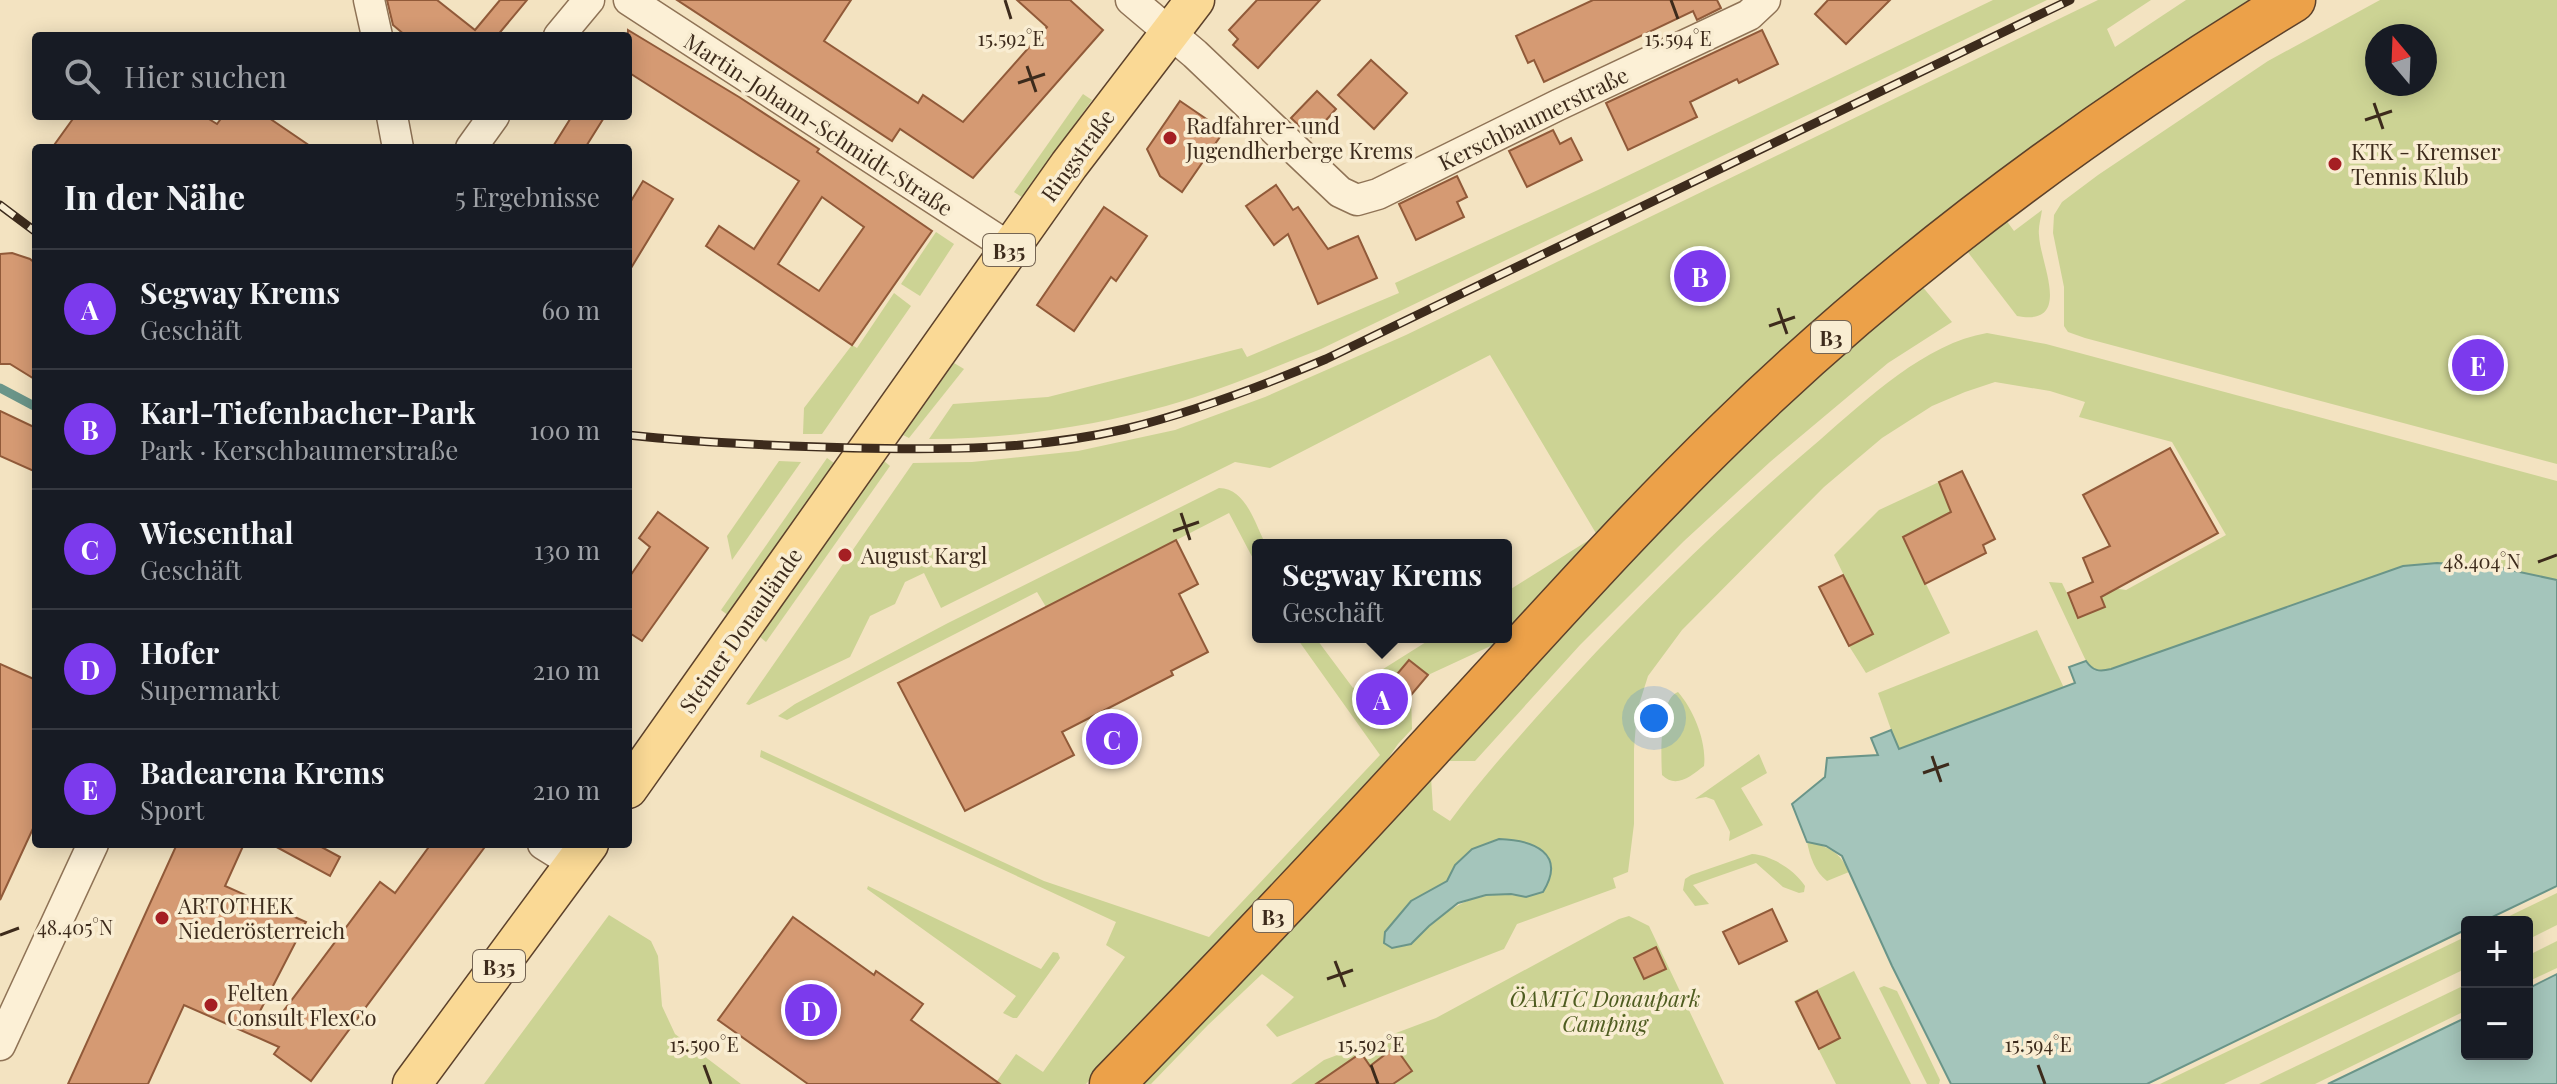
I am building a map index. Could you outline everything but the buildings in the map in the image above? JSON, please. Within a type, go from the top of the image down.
[{"type":"highway","name":"B3","points":[[1112,1084],[1267,923],[1636,523],[1731,428],[1841,328],[2024,180],[2207,53],[2293,0]]},
{"type":"main road","name":"Ringstraße","points":[[853,471],[1069,165],[1195,0]]},
{"type":"main road","name":"Steiner Donaulände","points":[[632,783],[853,471]]},
{"type":"main road","name":"B35","points":[[412,1084],[582,854]]},
{"type":"street","points":[[369,0],[376,32]]},
{"type":"street","points":[[562,32],[589,0]]},
{"type":"street","name":"Martin-Johann-Schmidt-Straße","points":[[629,0],[1010,248]]},
{"type":"street","points":[[1131,0],[1169,33]]},
{"type":"street","name":"Kerschbaumerstraße","points":[[1169,33],[1340,192],[1357,200],[1378,194],[1749,15],[1765,0]]},
{"type":"street","points":[[393,120],[397,144]]},
{"type":"street","points":[[474,144],[491,120]]},
{"type":"street","points":[[0,1045],[91,848]]},
{"type":"street","points":[[559,848],[582,854]]},
{"type":"green space","points":[[1993,0],[2047,0],[1321,349],[1205,394],[1137,413],[1078,426],[1019,434],[929,439],[953,404],[1048,397],[1242,348],[1247,357],[1399,293],[1395,283],[1598,190]]},
{"type":"green space","points":[[2098,0],[2151,0],[2107,29],[2115,47],[2186,0],[2255,0],[1512,628],[1512,588],[1597,535],[1490,355],[1270,468],[1235,462],[941,608],[924,573],[905,582],[895,604],[870,616],[850,657],[746,704],[913,463],[972,462],[1078,451],[1175,430],[1265,397],[1406,335]]},
{"type":"green space","name":"KTK - Kremser Tennis Klub","points":[[2380,0],[2557,0],[2557,464],[2068,332],[2064,326],[2064,287],[2053,233],[2054,215],[2062,202],[2268,61]]},
{"type":"green space","points":[[1083,94],[1092,100],[1023,198],[1014,192]]},
{"type":"green space","points":[[2042,210],[2039,235],[2048,276],[2049,303],[2045,312],[2034,317],[2017,316],[1967,251],[2006,220],[2014,231]]},
{"type":"green space","points":[[936,232],[954,244],[920,296],[901,284]]},
{"type":"green space","points":[[1921,285],[1952,322],[1888,363],[1770,462],[1684,541],[1580,645],[1475,761],[1445,761],[1648,537],[1853,344]]},
{"type":"green space","points":[[894,293],[911,306],[822,434],[803,434],[804,408],[852,345],[857,348]]},
{"type":"green space","points":[[1987,333],[2046,344],[2557,481],[2557,580],[2496,567],[2101,671],[2092,668],[2086,661],[2049,582],[2062,583],[2079,618],[2105,607],[2098,586],[2126,590],[2226,535],[2172,442],[2079,417],[2085,402],[2050,391],[1995,382],[1965,392],[1932,406],[1882,438],[1824,487],[1682,630],[1648,676],[1637,711],[1634,824],[1628,872],[1613,878],[1616,888],[1517,924],[1504,949],[1277,1037],[1266,1025],[1294,997],[1262,974],[1151,1084],[1138,1084],[1431,777],[1433,810],[1450,821],[1499,760],[1583,666],[1716,533],[1898,375],[1942,348]],"holes":[[[1447,881],[1526,897],[1490,895],[1475,898],[1449,911],[1411,944],[1411,901]]]},
{"type":"green space","points":[[954,363],[964,369],[909,438],[903,435]]},
{"type":"green space","points":[[827,458],[834,463],[729,616],[721,610]]},
{"type":"green space","points":[[779,461],[801,462],[732,560],[727,536]]},
{"type":"green space","points":[[884,461],[890,466],[766,642],[760,637]]},
{"type":"green space","points":[[1939,482],[1951,512],[1903,537],[1950,633],[1866,673],[1849,646],[1872,633],[1834,555],[1879,510]]},
{"type":"green space","points":[[1219,488],[1243,500],[1263,539],[1252,539],[1252,557],[1229,513],[1046,607],[1037,592],[787,720],[778,716],[948,623]]},
{"type":"green space","points":[[2037,630],[2064,688],[1898,749],[1878,693]]},
{"type":"green space","points":[[1300,643],[1319,643],[1353,688],[1424,643],[1496,643],[1428,675],[1408,660],[1392,680],[1411,695],[1412,729],[1270,891],[1086,1084],[995,1084],[1016,1054],[1043,1072],[1125,957],[1106,945],[1116,922],[760,757],[761,750],[1044,881],[1209,937],[1380,755]]},
{"type":"green space","points":[[1678,692],[1698,727],[1704,766],[1683,780],[1673,781],[1662,775],[1662,742],[1667,705]]},
{"type":"green space","points":[[1759,754],[1767,773],[1741,788],[1763,825],[1729,841],[1730,832],[1714,800],[1706,797],[1695,799]]},
{"type":"green space","points":[[1807,842],[1832,851],[1842,859],[1849,872],[1827,881],[1814,864]]},
{"type":"green space","points":[[1752,854],[1767,857],[1789,869],[1805,886],[1804,892],[1783,887],[1756,863],[1693,885],[1709,904],[1695,906],[1683,890],[1685,879],[1691,875]]},
{"type":"green space","points":[[868,886],[1041,969],[1053,952],[1058,953],[1060,958],[1017,1018],[1013,1018],[1003,1013],[1016,996],[867,889]]},
{"type":"green space","points":[[2557,893],[2557,925],[2533,937],[2533,916],[2509,916]]},
{"type":"green space","points":[[609,915],[651,941],[658,956],[662,1006],[675,1034],[741,1084],[484,1084]]},
{"type":"green space","name":"ÖAMTC Donaupark Camping","points":[[1629,916],[1649,926],[1724,1084],[1291,1084],[1324,1060],[1436,1018]]},
{"type":"green space","points":[[2461,939],[2461,971],[2224,1084],[2160,1084]]},
{"type":"green space","points":[[2557,941],[2557,968],[2533,979],[2533,953]]},
{"type":"green space","points":[[1854,971],[1911,1084],[1836,1084],[1794,1001]]},
{"type":"green space","points":[[1884,986],[1897,991],[1940,1080],[1939,1084],[1927,1084],[1879,988]]},
{"type":"green space","points":[[2461,987],[2461,1013],[2315,1084],[2259,1084]]},
{"type":"water","points":[[2437,563],[2496,567],[2557,580],[2557,886],[2494,916],[2461,916],[2461,932],[2147,1084],[1951,1084],[1842,856],[1826,846],[1807,842],[1792,804],[1825,777],[1827,758],[1878,755],[1871,738],[1891,730],[1899,749],[2075,683],[2069,667],[2086,661],[2097,670],[2111,669],[2403,566]]},
{"type":"water","points":[[1499,839],[1524,842],[1543,851],[1549,858],[1549,879],[1543,892],[1526,897],[1486,895],[1458,903],[1411,944],[1392,948],[1384,943],[1385,932],[1411,901],[1447,881],[1455,865],[1472,849]]},
{"type":"water","points":[[2557,974],[2557,1084],[2328,1084],[2461,1020],[2461,1060],[2533,1060],[2533,986]]},
{"type":"waterway","points":[[0,388],[32,405]]},
{"type":"railway","points":[[632,435],[769,445],[956,448],[1058,441],[1125,429],[1176,415],[1326,359],[2070,0]]},
{"type":"railway","points":[[0,205],[32,229]]},
{"type":"place","name":"Radfahrer- und Jugendherberge Krems","points":[[1170,138]]},
{"type":"place","name":"KTK - Kremser Tennis Klub","points":[[2335,164]]},
{"type":"place","name":"Karl-Tiefenbacher-Park","points":[[1700,276]]},
{"type":"place","name":"Badearena Krems","points":[[2478,365]]},
{"type":"place","name":"August Kargl","points":[[845,555]]},
{"type":"place","name":"Segway Krems","points":[[1382,699]]},
{"type":"place","name":"Wiesenthal","points":[[1112,739]]},
{"type":"place","name":"ARTOTHEK Niederösterreich","points":[[162,918]]},
{"type":"place","name":"Felten Consult FlexCo","points":[[211,1005]]},
{"type":"place","name":"Hofer","points":[[811,1010]]}]
